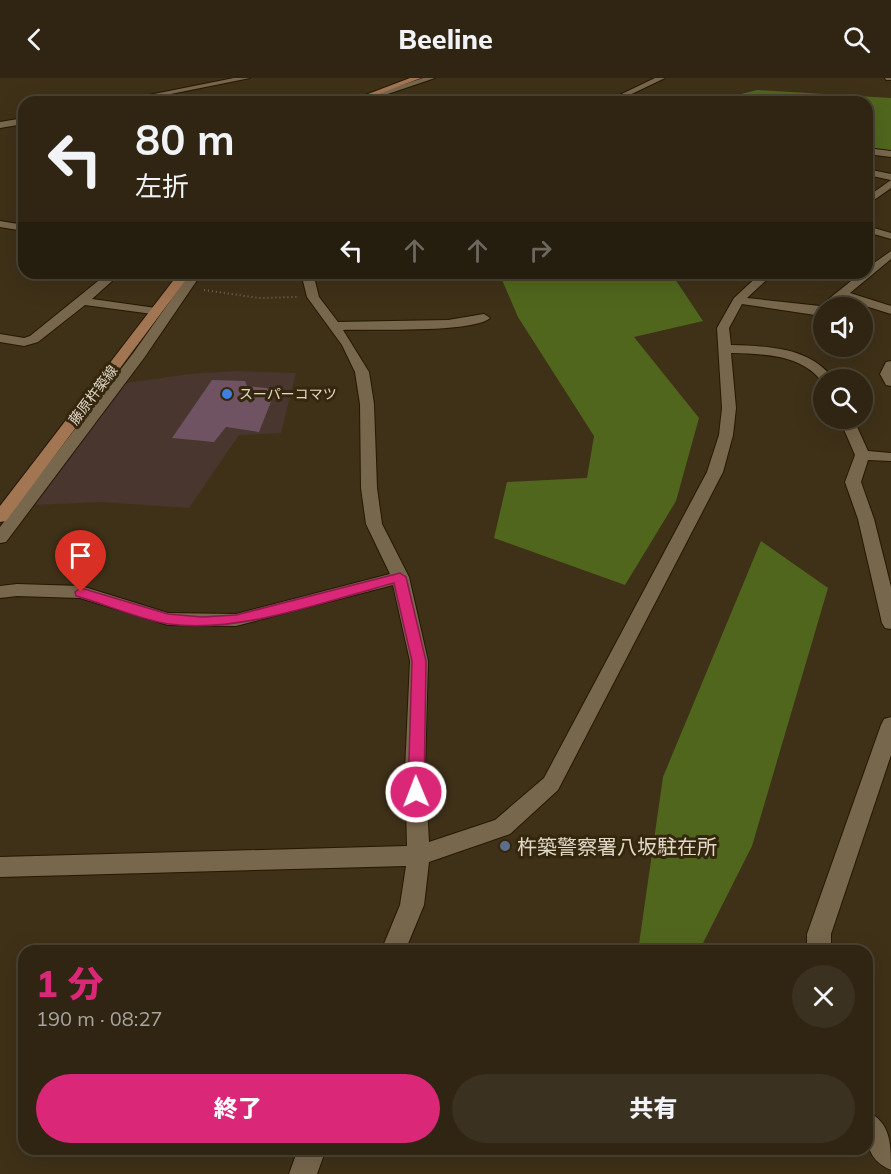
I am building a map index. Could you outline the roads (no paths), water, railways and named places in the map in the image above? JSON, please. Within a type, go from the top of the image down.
[{"type":"main road","points":[[368,96],[417,78]]},
{"type":"main road","name":"藤原杵築線","points":[[0,517],[181,279]]},
{"type":"street","points":[[150,96],[246,78]]},
{"type":"street","points":[[379,96],[431,78]]},
{"type":"street","points":[[622,96],[661,78]]},
{"type":"street","points":[[0,125],[18,122]]},
{"type":"street","points":[[873,152],[891,154]]},
{"type":"street","points":[[873,172],[891,177]]},
{"type":"street","points":[[873,197],[891,183]]},
{"type":"street","points":[[0,224],[18,227]]},
{"type":"street","points":[[873,231],[891,236]]},
{"type":"street","points":[[873,270],[891,254]]},
{"type":"street","points":[[876,267],[891,271]]},
{"type":"street","points":[[0,338],[24,342],[34,339],[107,279]]},
{"type":"street","points":[[0,538],[139,355],[192,279]]},
{"type":"street","points":[[308,279],[313,297],[348,345],[362,372],[367,404],[369,488],[374,524],[400,577],[419,661],[415,770],[419,856],[412,905],[395,945]]},
{"type":"street","points":[[0,867],[419,856],[502,827],[551,784],[714,472],[726,435],[729,408],[723,328],[738,300],[754,279]]},
{"type":"street","points":[[840,297],[862,279]]},
{"type":"street","points":[[843,295],[891,310]]},
{"type":"street","points":[[83,300],[156,312]]},
{"type":"street","points":[[738,300],[813,310]]},
{"type":"street","points":[[334,326],[448,324],[484,318]]},
{"type":"street","points":[[725,349],[773,351],[791,355],[818,369]]},
{"type":"street","points":[[891,365],[887,374],[891,382]]},
{"type":"street","points":[[851,429],[862,455],[853,482],[866,519],[891,623]]},
{"type":"street","points":[[862,455],[891,457]]},
{"type":"street","points":[[0,592],[17,590],[81,592],[168,619],[236,620],[400,577]]},
{"type":"street","points":[[819,943],[891,725]]},
{"type":"street","points":[[873,1133],[891,1156]]},
{"type":"street","points":[[303,1174],[310,1155]]},
{"type":"place","name":"スーパーコマツ","points":[[227,394]]},
{"type":"place","name":"杵築警察署八坂駐在所","points":[[505,846]]}]
